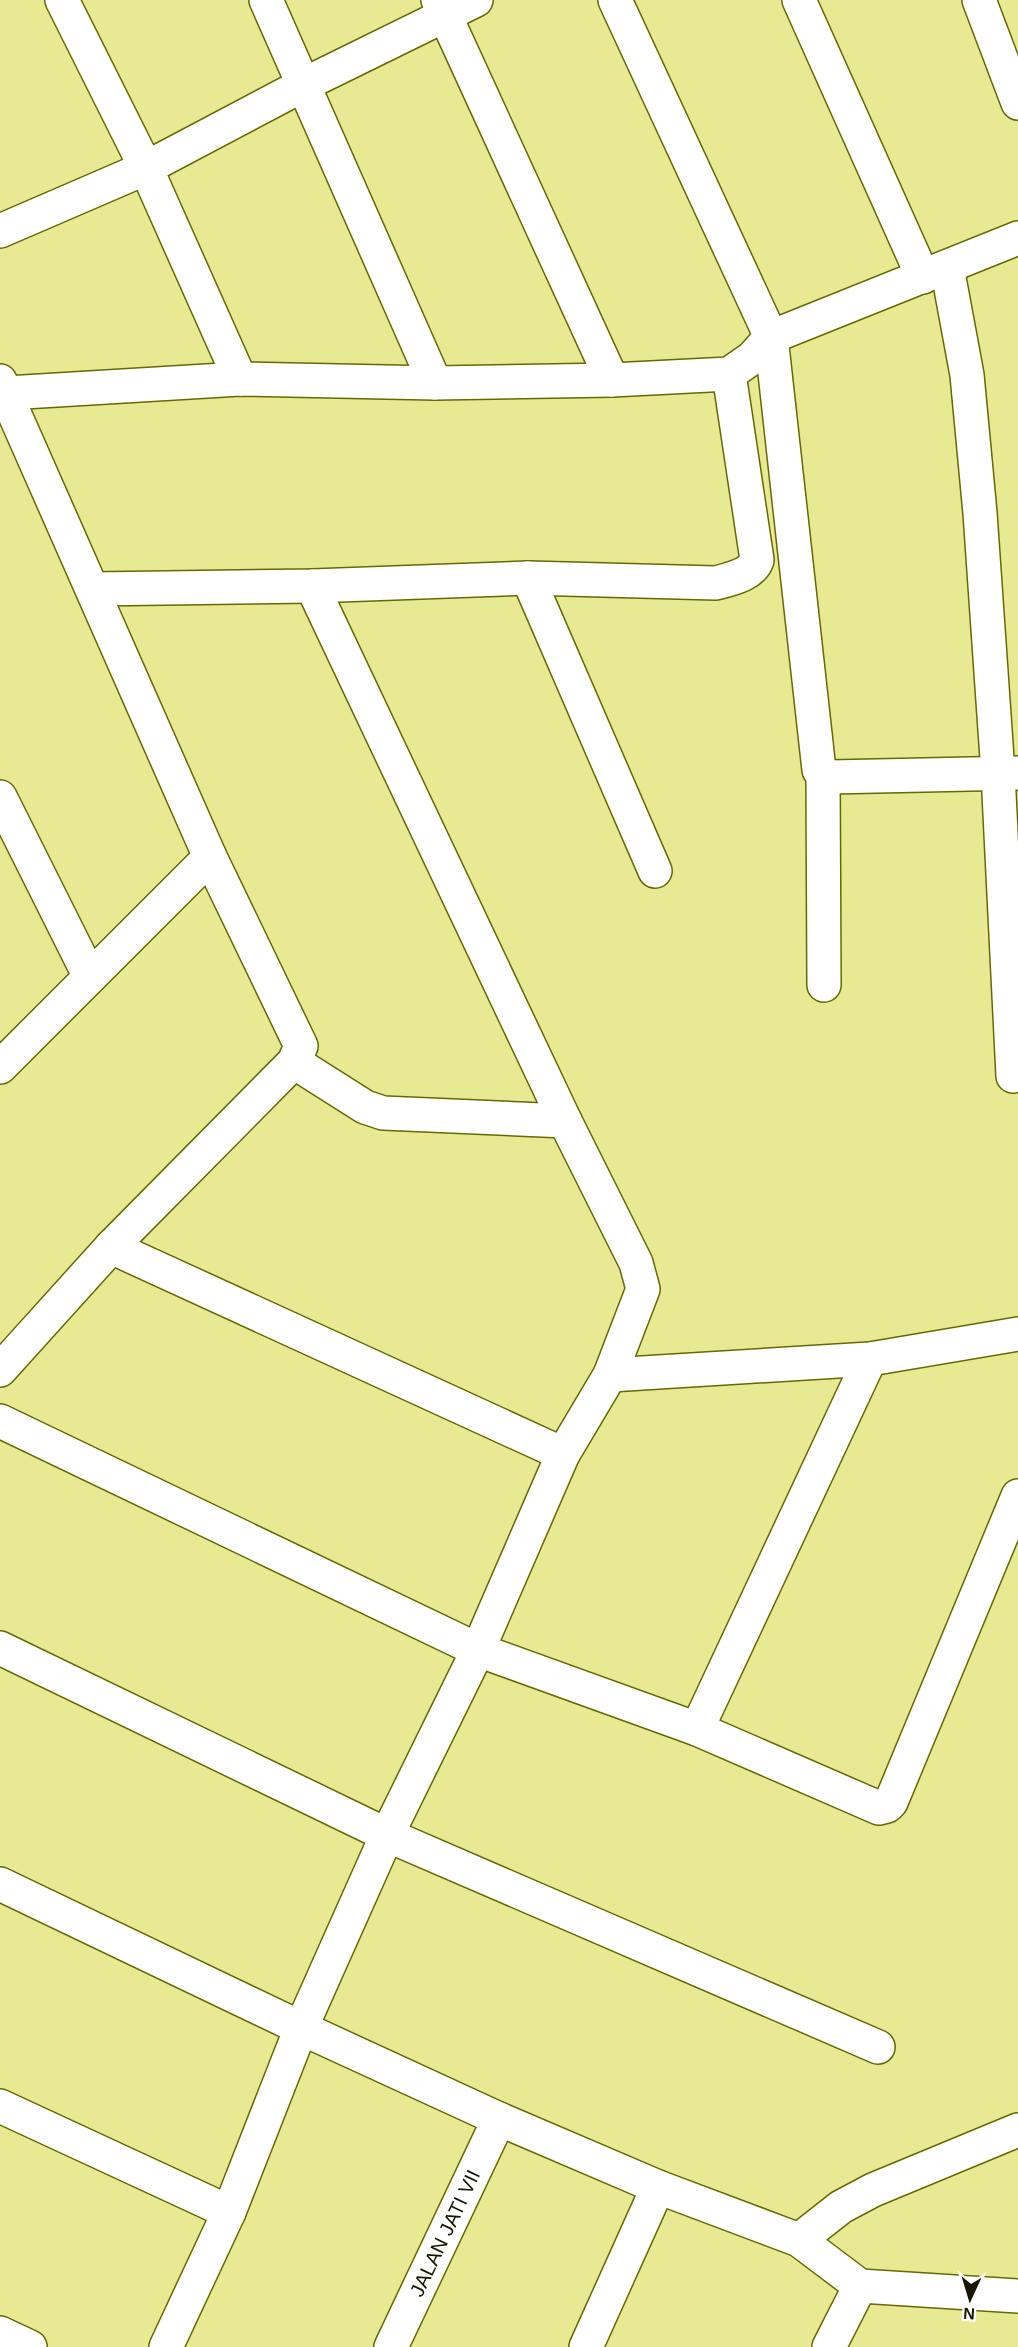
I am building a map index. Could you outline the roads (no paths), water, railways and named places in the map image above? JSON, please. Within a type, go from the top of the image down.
[{"type":"street","points":[[62,0],[146,168],[240,379]]},
{"type":"street","points":[[266,0],[435,383]]},
{"type":"street","points":[[0,231],[146,168],[442,8],[476,0]]},
{"type":"street","points":[[615,0],[771,337],[819,770],[830,777],[1008,773]]},
{"type":"street","points":[[799,0],[935,272],[967,375],[1008,773],[1013,1076]]},
{"type":"street","points":[[979,0],[1018,103]]},
{"type":"street","points":[[442,8],[612,380]]},
{"type":"street","points":[[0,1370],[111,1247],[294,1062],[301,1046],[210,857],[3,387],[240,379],[435,383],[612,380],[729,374],[752,358],[771,337],[1018,238]]},
{"type":"street","points":[[92,589],[312,586],[528,578],[716,583],[748,572],[755,566],[757,560],[729,374]]},
{"type":"street","points":[[528,578],[655,871]]},
{"type":"street","points":[[166,2347],[229,2212],[301,2028],[387,1835],[478,1650],[563,1454],[610,1375],[643,1289],[636,1263],[565,1120],[312,586]]},
{"type":"street","points":[[823,774],[824,985]]},
{"type":"street","points":[[0,797],[90,976]]},
{"type":"street","points":[[0,1067],[210,857]]},
{"type":"street","points":[[294,1062],[365,1107],[383,1113],[565,1120]]},
{"type":"street","points":[[111,1247],[563,1454]]},
{"type":"street","points":[[610,1375],[870,1359],[1018,1334]]},
{"type":"street","points":[[698,1729],[870,1359]]},
{"type":"street","points":[[0,1421],[478,1650],[698,1729],[879,1808],[888,1806],[957,1648],[1018,1496]]},
{"type":"street","points":[[0,1648],[387,1835],[878,2046]]},
{"type":"street","points":[[0,1884],[301,2028],[499,2119],[658,2187],[799,2240],[860,2286],[1018,2296]]},
{"type":"street","points":[[0,2106],[229,2212]]},
{"type":"street","name":"JALAN JATI VII","points":[[391,2347],[499,2119]]},
{"type":"street","points":[[799,2240],[840,2207],[873,2190],[1018,2130]]},
{"type":"street","points":[[586,2347],[658,2187]]},
{"type":"street","points":[[829,2347],[860,2286]]},
{"type":"street","points":[[0,2333],[30,2347]]}]
